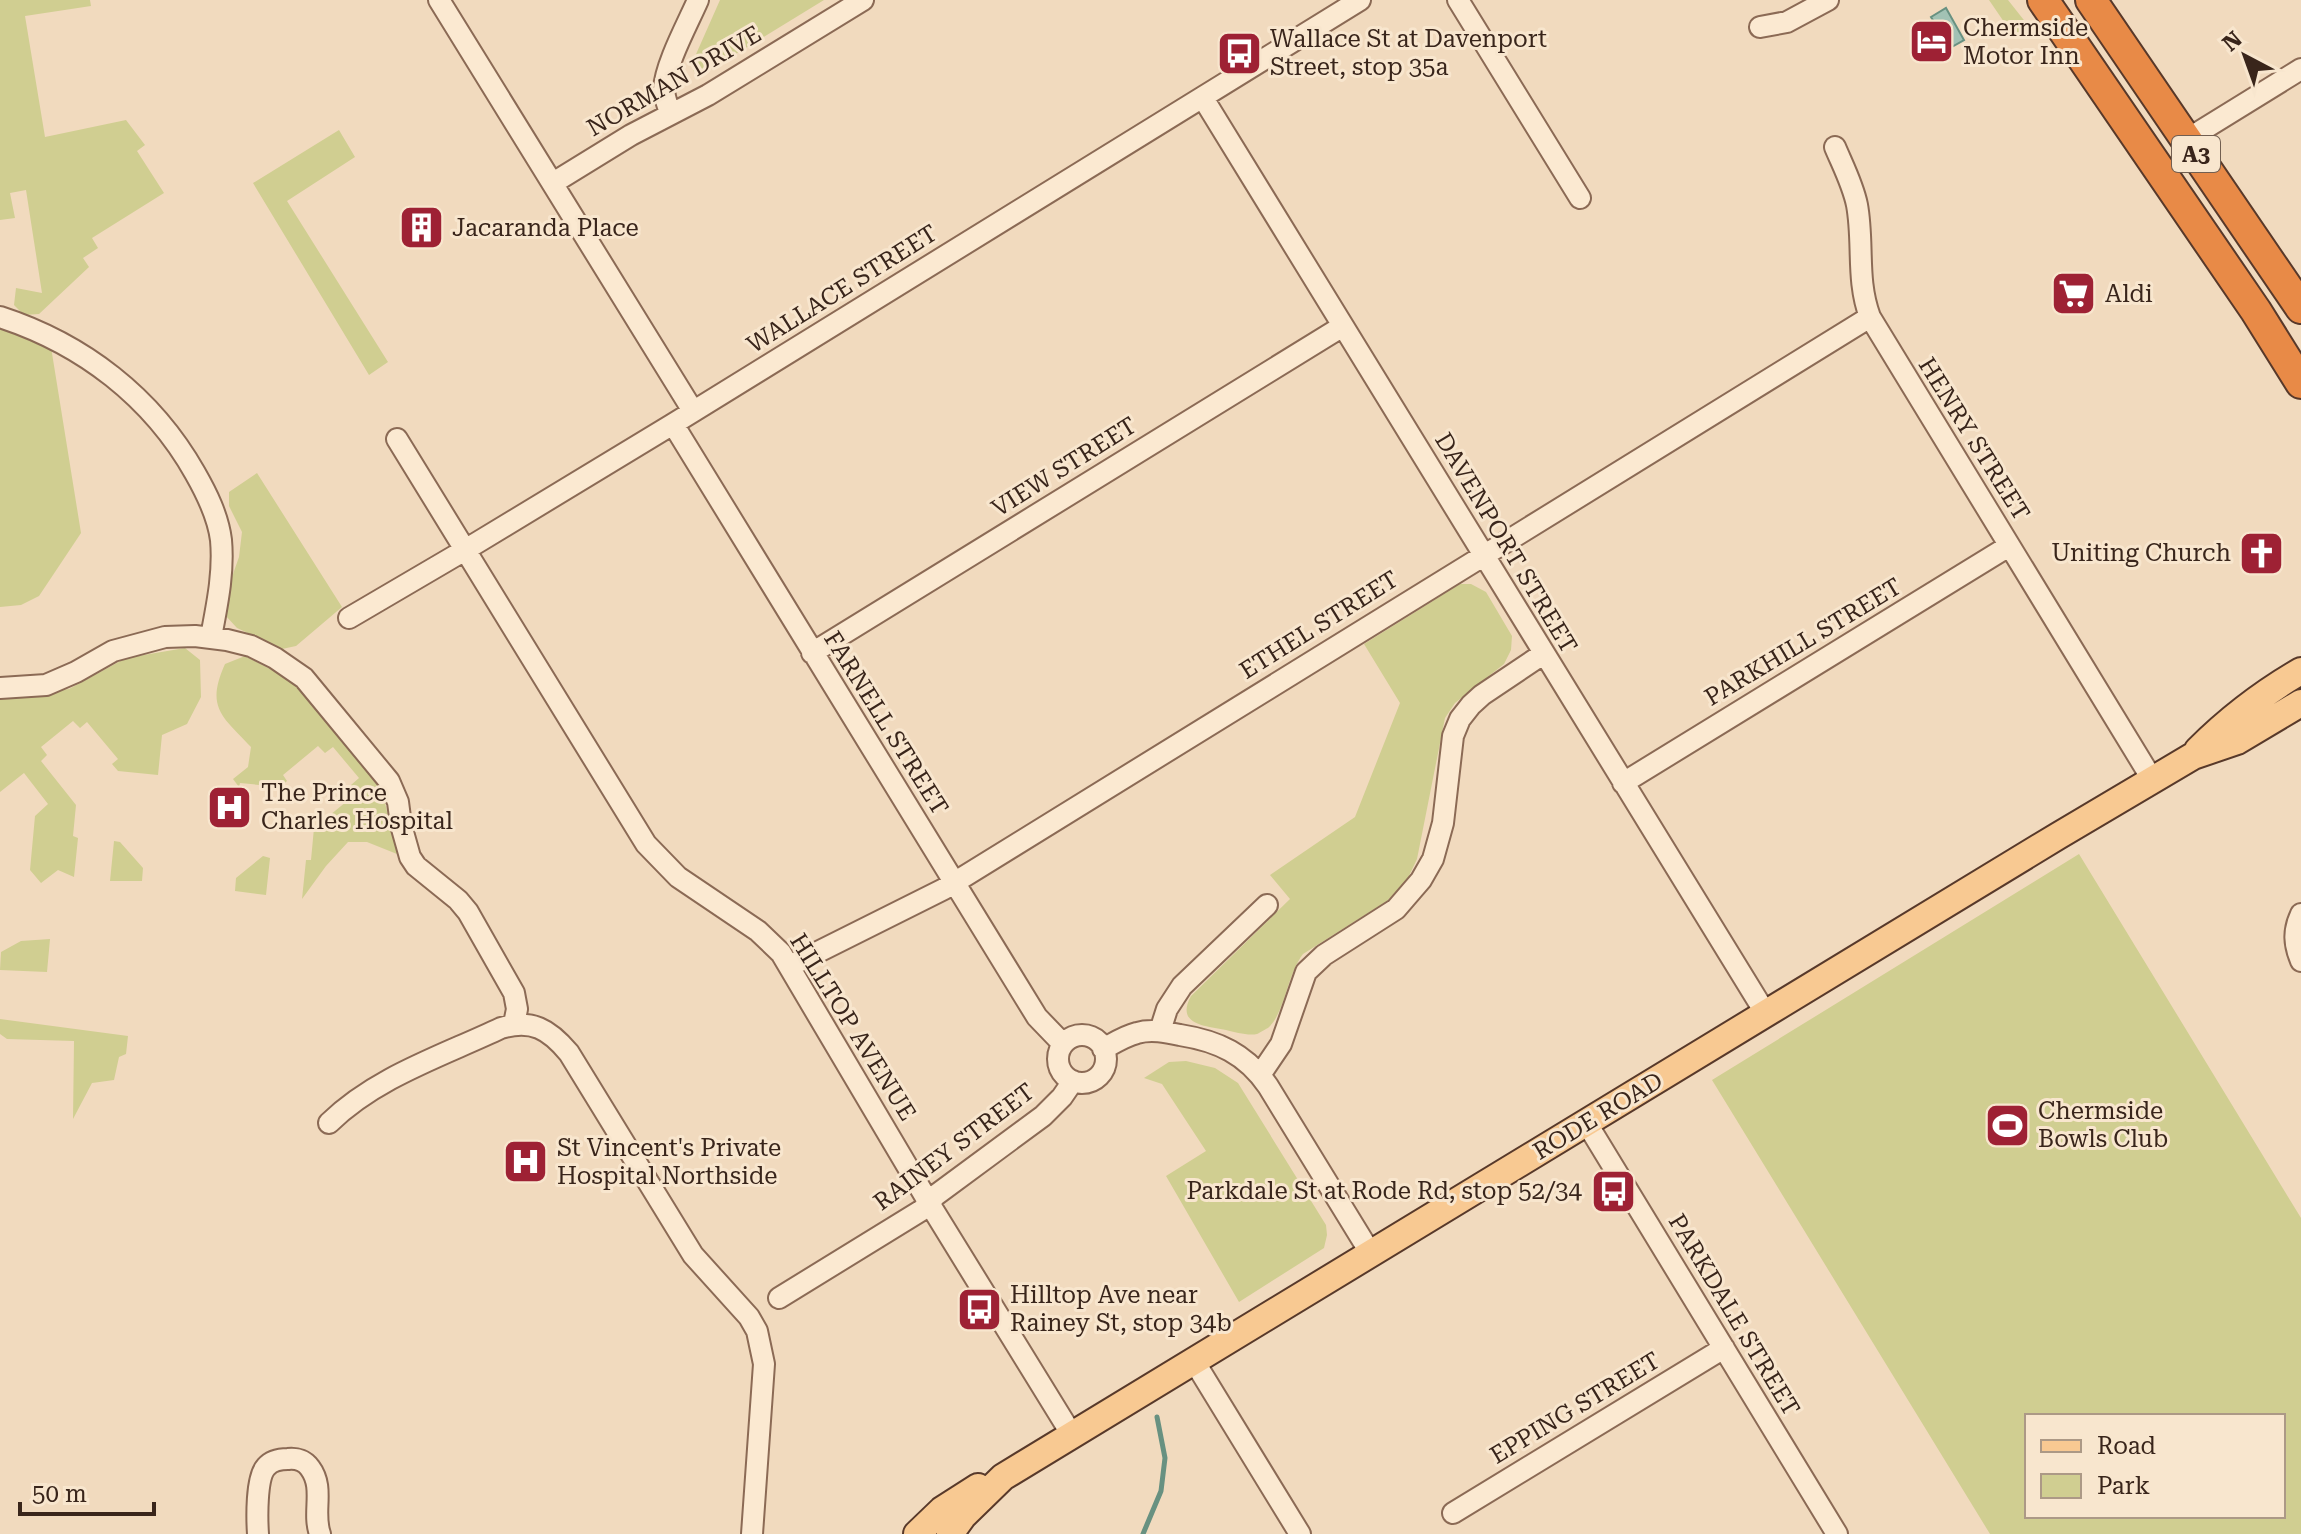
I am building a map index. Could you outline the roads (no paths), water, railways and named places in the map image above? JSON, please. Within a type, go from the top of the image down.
[{"type":"highway","name":"A3","points":[[2043,0],[2256,311],[2301,383]]},
{"type":"highway","name":"A3","points":[[2091,0],[2301,308]]},
{"type":"main road","name":"RODE ROAD","points":[[2193,756],[2224,723],[2301,671]]},
{"type":"main road","name":"RODE ROAD","points":[[917,1534],[942,1510],[971,1490],[1003,1477],[2152,779],[2193,756],[2237,741],[2301,703]]},
{"type":"main road","name":"RODE ROAD","points":[[942,1534],[957,1525],[1003,1477]]},
{"type":"street","points":[[439,0],[693,411]]},
{"type":"street","points":[[670,113],[664,92],[665,83],[698,0]]},
{"type":"street","name":"NORMAN DRIVE","points":[[553,183],[631,135],[708,95],[863,0]]},
{"type":"street","name":"WALLACE STREET","points":[[349,618],[673,424],[1360,0]]},
{"type":"street","points":[[1458,0],[1580,198]]},
{"type":"street","points":[[1760,27],[1787,22],[1828,0]]},
{"type":"street","points":[[2186,140],[2301,69]]},
{"type":"street","name":"DAVENPORT STREET","points":[[1203,98],[1766,1014]]},
{"type":"street","name":"HENRY STREET","points":[[1835,147],[1858,208],[1860,283],[1870,317],[2152,779]]},
{"type":"street","points":[[0,317],[51,336],[103,368],[129,390],[173,437],[207,493],[221,541],[222,579],[211,637]]},
{"type":"street","name":"ETHEL STREET","points":[[790,966],[953,882],[1870,317]]},
{"type":"street","name":"VIEW STREET","points":[[812,653],[1343,326]]},
{"type":"street","name":"FARNELL STREET","points":[[673,424],[1037,1017],[1063,1044]]},
{"type":"street","name":"HILLTOP AVENUE","points":[[397,439],[646,844],[678,877],[767,938],[790,966],[929,1203],[1072,1435]]},
{"type":"street","name":"PARKHILL STREET","points":[[1623,783],[2009,546]]},
{"type":"street","points":[[0,688],[46,685],[113,651],[165,637],[211,637],[251,646],[275,658],[304,678],[389,781],[398,802],[410,857],[416,866],[468,912],[514,993],[517,1009],[514,1024]]},
{"type":"street","points":[[1260,1075],[1281,1044],[1306,972],[1324,955],[1396,909],[1421,880],[1433,859],[1443,823],[1453,736],[1460,719],[1482,695],[1543,654]]},
{"type":"street","points":[[1160,1031],[1167,1009],[1182,986],[1267,905]]},
{"type":"street","points":[[2298,920],[2296,950],[2301,961]]},
{"type":"street","points":[[329,1123],[346,1106],[375,1088],[501,1028],[529,1024],[556,1037],[569,1053],[693,1255],[749,1317],[757,1331],[764,1364],[752,1534]]},
{"type":"street","points":[[1103,1049],[1138,1033],[1160,1031],[1220,1045],[1241,1056],[1260,1075],[1371,1254]]},
{"type":"street","points":[[1084,1035],[1092,1037],[1103,1049],[1105,1065],[1102,1072],[1089,1082],[1073,1081],[1059,1066],[1058,1058],[1063,1044],[1084,1035]]},
{"type":"street","name":"RAINEY STREET","points":[[779,1298],[922,1210],[936,1195],[1043,1116],[1073,1081]]},
{"type":"street","name":"PARKDALE STREET","points":[[1586,1122],[1837,1534]]},
{"type":"street","name":"EPPING STREET","points":[[1453,1513],[1724,1348]]},
{"type":"street","points":[[1194,1361],[1300,1534]]},
{"type":"street","points":[[258,1534],[257,1515],[263,1471],[271,1463],[291,1458],[306,1464],[315,1477],[320,1534]]},
{"type":"waterway","points":[[1143,1534],[1161,1491],[1165,1458],[1157,1417]]},
{"type":"place","name":"Chermside Motor Inn","points":[[1932,42]]},
{"type":"place","name":"Wallace St at Davenport Street, stop 35a","points":[[1239,53]]},
{"type":"place","name":"Jacaranda Place","points":[[421,228]]},
{"type":"place","name":"Aldi","points":[[2074,294]]},
{"type":"place","name":"Uniting Church","points":[[2262,553]]},
{"type":"place","name":"The Prince Charles Hospital","points":[[230,807]]},
{"type":"place","name":"Chermside Bowls Club","points":[[2007,1125]]},
{"type":"place","name":"St Vincent's Private Hospital Northside","points":[[526,1162]]},
{"type":"place","name":"Parkdale St at Rode Rd, stop 52/34","points":[[1613,1191]]},
{"type":"place","name":"Hilltop Ave near Rainey St, stop 34b","points":[[979,1309]]}]
